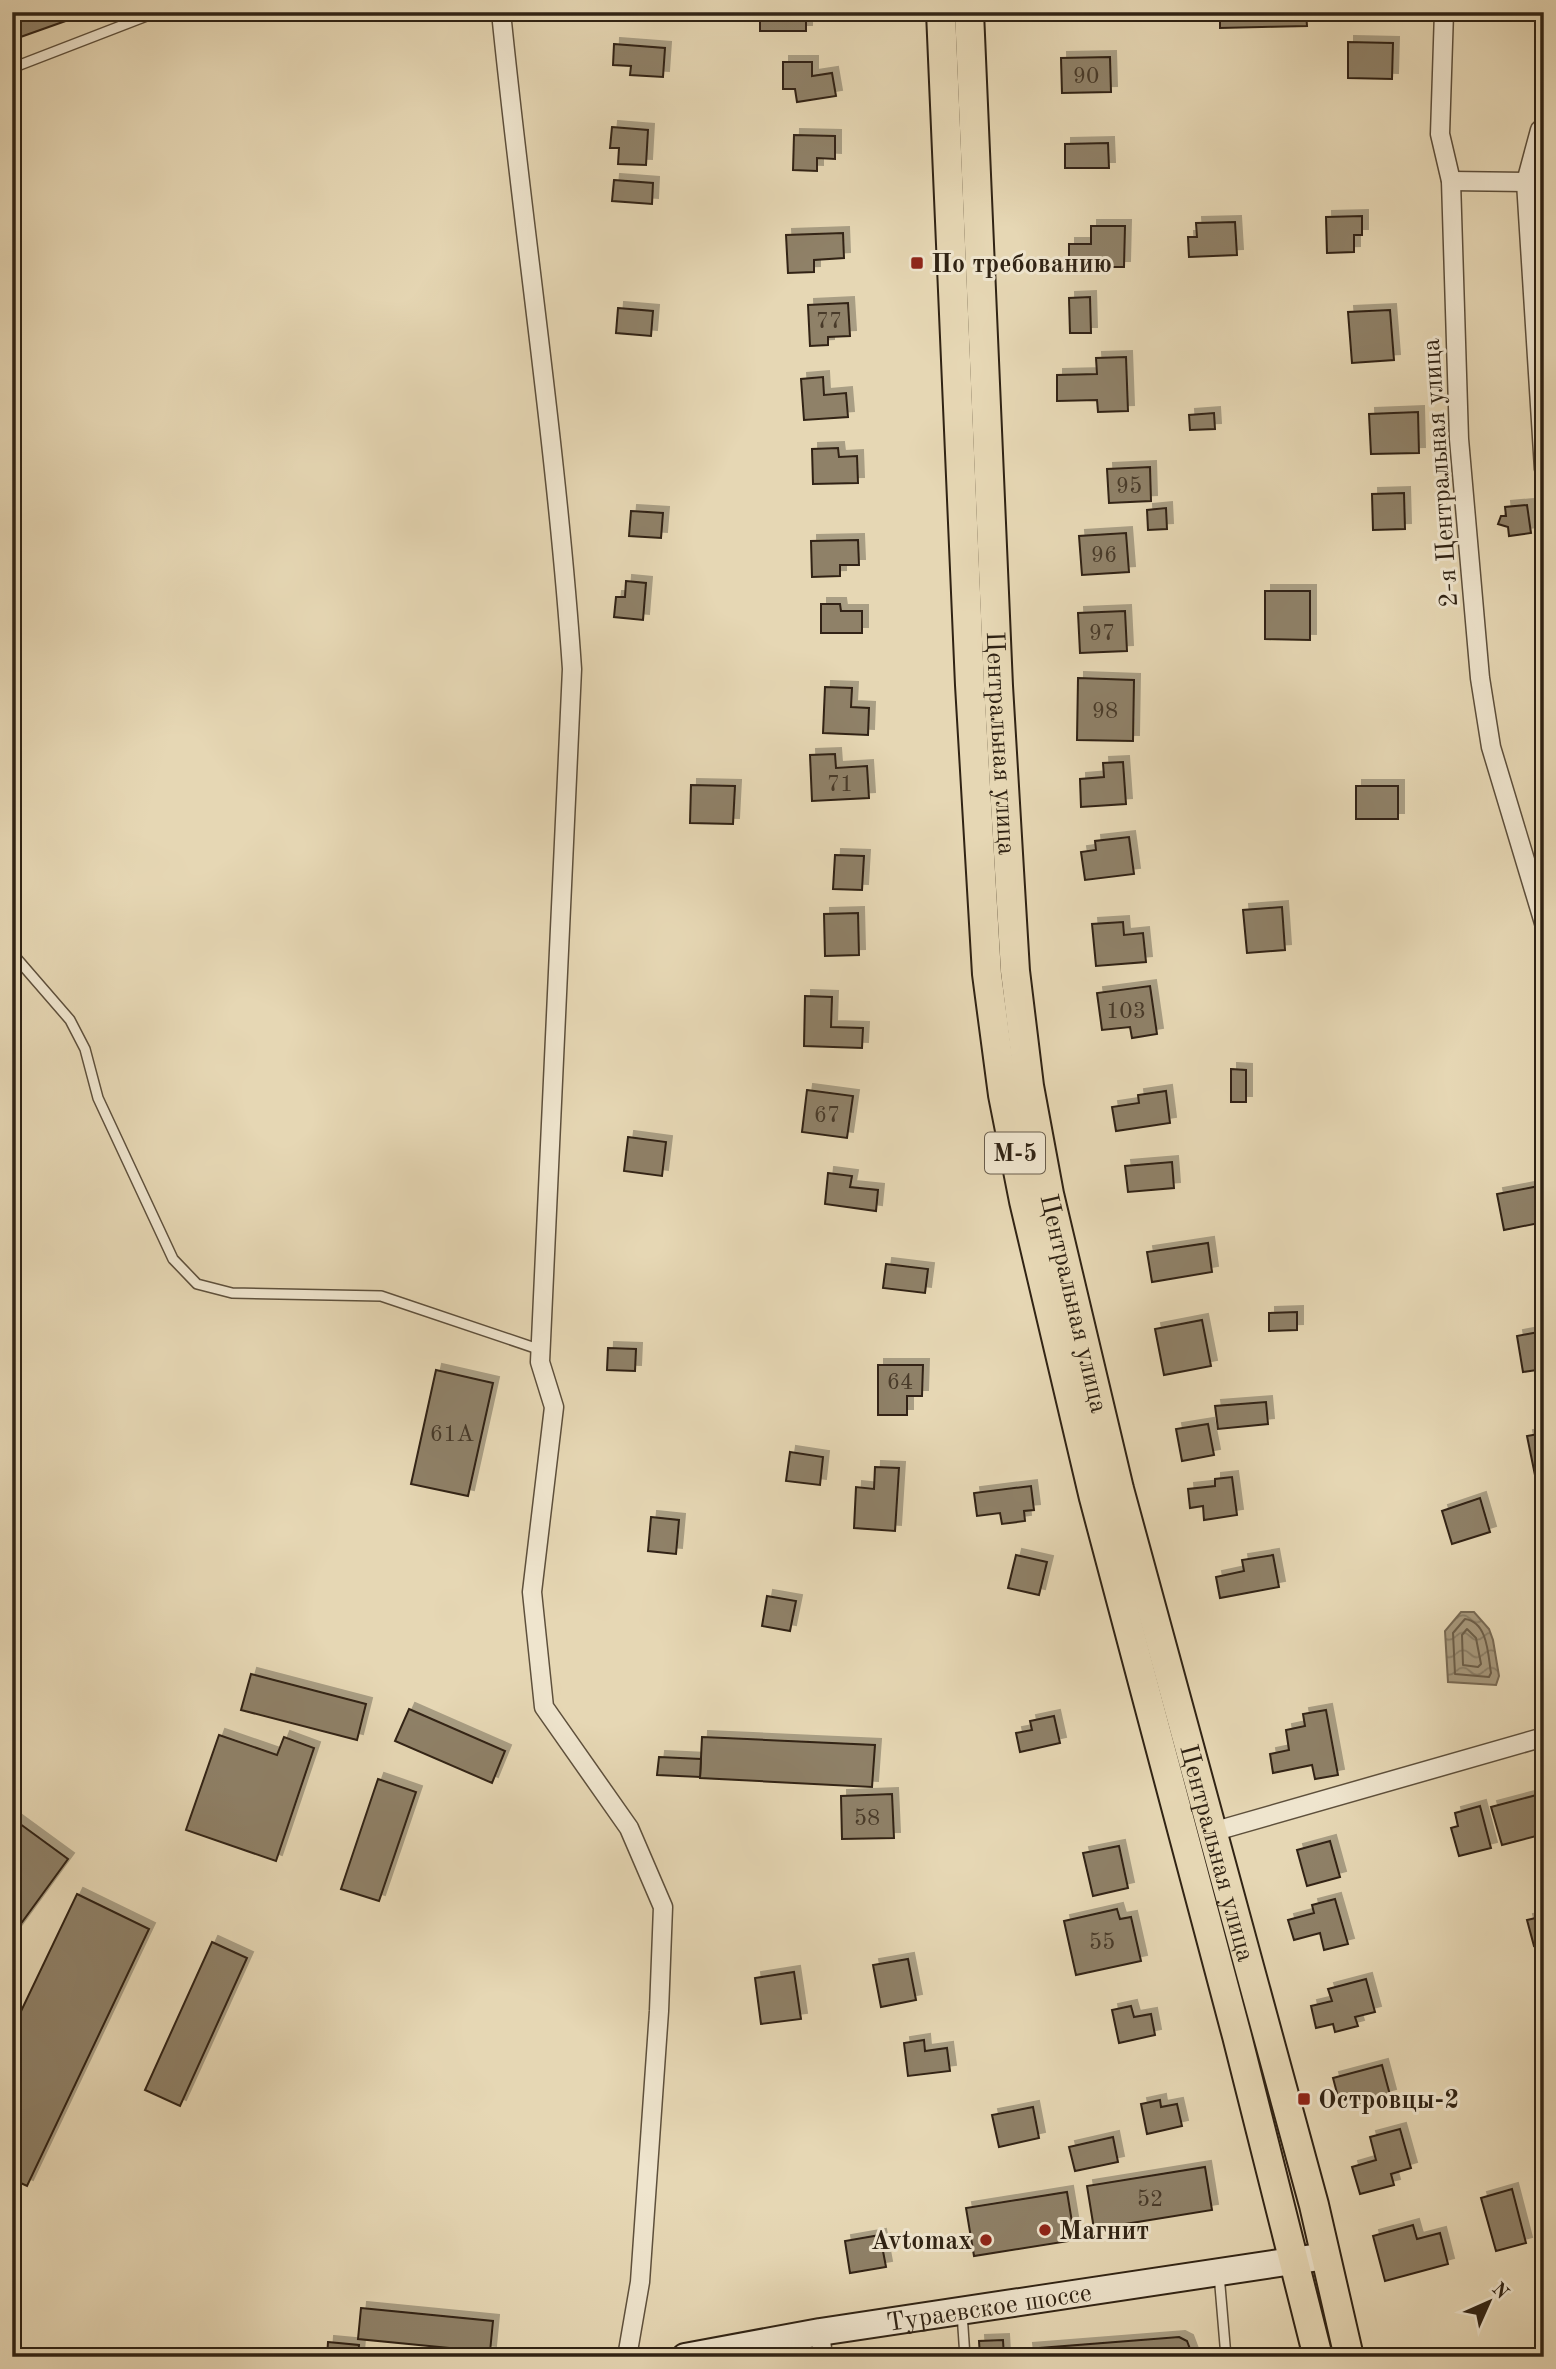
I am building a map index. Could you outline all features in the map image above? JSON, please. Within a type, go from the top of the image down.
[{"type":"main road","name":"Центральная улица","points":[[941,12],[974,754],[987,974],[1003,1095],[1024,1200],[1094,1498],[1318,2357]]},
{"type":"main road","name":"Центральная улица","points":[[969,12],[999,700],[1015,971],[1029,1086],[1049,1194],[1119,1489],[1326,2256],[1349,2357]]},
{"type":"main road","name":"Тураевское шоссе","points":[[685,2357],[822,2344],[961,2311],[1326,2256]]},
{"type":"street","points":[[502,12],[516,163],[564,554],[572,669],[540,1362],[554,1407],[532,1592],[544,1707],[629,1828],[663,1907],[659,2011],[640,2282],[626,2357]]},
{"type":"street","name":"2-я Центральная улица","points":[[1444,12],[1440,134],[1451,181],[1460,439],[1480,678],[1491,747],[1544,923]]},
{"type":"street","points":[[1544,127],[1540,130],[1526,182],[1544,469]]},
{"type":"street","points":[[1451,181],[1526,182]]},
{"type":"street","points":[[1212,1832],[1544,1737]]},
{"type":"lane","points":[[12,68],[157,12]]},
{"type":"lane","points":[[12,953],[70,1020],[85,1049],[99,1098],[173,1259],[197,1284],[232,1293],[381,1296],[541,1350]]},
{"type":"lane","points":[[1219,2273],[1226,2357]]},
{"type":"lane","points":[[961,2311],[965,2357]]},
{"type":"water","points":[[1461,1612],[1474,1612],[1489,1629],[1499,1676],[1496,1685],[1448,1682],[1445,1631]]},
{"type":"building","points":[[12,12],[91,12],[12,40]]},
{"type":"building","points":[[760,12],[813,12],[806,13],[806,31],[760,31]]},
{"type":"building","points":[[1073,12],[1113,12],[1113,18],[1074,20]]},
{"type":"building","points":[[1220,12],[1306,12],[1307,26],[1220,28]]},
{"type":"building","points":[[1318,12],[1351,12],[1351,17],[1318,17]]},
{"type":"building","points":[[1348,42],[1393,43],[1392,79],[1348,78]]},
{"type":"building","points":[[614,44],[665,48],[663,77],[630,75],[631,66],[613,65]]},
{"type":"building","points":[[1110,57],[1111,92],[1062,93],[1061,58]]},
{"type":"building","points":[[783,62],[812,62],[812,76],[832,73],[836,96],[797,102],[795,89],[783,89]]},
{"type":"building","points":[[612,127],[648,130],[646,165],[618,164],[619,148],[610,148]]},
{"type":"building","points":[[794,135],[835,136],[835,159],[817,158],[817,171],[793,170]]},
{"type":"building","points":[[1108,143],[1109,168],[1065,168],[1065,144]]},
{"type":"building","points":[[614,180],[653,183],[652,204],[612,201]]},
{"type":"building","points":[[1362,216],[1362,235],[1354,235],[1354,252],[1327,253],[1326,217]]},
{"type":"building","points":[[1235,222],[1237,255],[1189,257],[1188,237],[1197,237],[1196,223]]},
{"type":"building","points":[[1091,226],[1125,226],[1124,267],[1069,267],[1069,244],[1091,244]]},
{"type":"building","points":[[843,233],[844,258],[814,260],[814,272],[788,273],[786,235]]},
{"type":"building","points":[[1090,297],[1091,333],[1070,333],[1069,298]]},
{"type":"building","points":[[848,303],[850,336],[828,337],[828,345],[810,346],[808,305]]},
{"type":"building","points":[[618,308],[653,311],[651,336],[616,333]]},
{"type":"building","points":[[1390,310],[1394,360],[1352,363],[1348,312]]},
{"type":"building","points":[[1126,357],[1128,411],[1098,412],[1097,400],[1057,401],[1057,375],[1097,374],[1096,358]]},
{"type":"building","points":[[823,377],[824,395],[846,393],[848,417],[804,420],[801,379]]},
{"type":"building","points":[[1418,412],[1419,453],[1371,454],[1369,414]]},
{"type":"building","points":[[1214,413],[1215,429],[1190,430],[1189,415]]},
{"type":"building","points":[[838,448],[839,457],[857,456],[858,483],[813,484],[812,449]]},
{"type":"building","points":[[1150,467],[1151,501],[1109,503],[1107,469]]},
{"type":"building","points":[[1404,493],[1405,529],[1373,530],[1372,494]]},
{"type":"building","points":[[1527,505],[1531,533],[1509,536],[1508,527],[1498,524],[1501,516],[1506,516],[1505,507]]},
{"type":"building","points":[[1166,508],[1167,529],[1148,530],[1147,510]]},
{"type":"building","points":[[631,511],[663,513],[661,538],[629,536]]},
{"type":"building","points":[[1126,533],[1129,572],[1082,575],[1079,536]]},
{"type":"building","points":[[858,540],[859,565],[840,565],[840,576],[812,577],[811,541]]},
{"type":"building","points":[[626,581],[646,583],[643,620],[614,617],[616,597],[625,597]]},
{"type":"building","points":[[1265,591],[1310,591],[1310,640],[1265,639]]},
{"type":"building","points":[[821,604],[840,604],[841,611],[862,611],[862,633],[821,633]]},
{"type":"building","points":[[1125,611],[1127,651],[1080,653],[1078,613]]},
{"type":"building","points":[[1078,678],[1134,680],[1133,741],[1077,740]]},
{"type":"building","points":[[825,687],[852,688],[851,707],[869,708],[868,735],[823,733]]},
{"type":"building","points":[[835,754],[836,768],[867,766],[869,798],[812,801],[810,755]]},
{"type":"building","points":[[1123,762],[1126,804],[1081,807],[1080,779],[1104,777],[1103,763]]},
{"type":"building","points":[[691,785],[735,786],[733,824],[690,823]]},
{"type":"building","points":[[1356,786],[1398,786],[1398,819],[1356,819]]},
{"type":"building","points":[[1129,837],[1134,874],[1085,880],[1081,852],[1096,850],[1095,841]]},
{"type":"building","points":[[835,855],[864,856],[862,890],[833,889]]},
{"type":"building","points":[[1282,907],[1285,950],[1247,953],[1243,910]]},
{"type":"building","points":[[858,913],[859,955],[825,956],[824,914]]},
{"type":"building","points":[[1123,922],[1124,935],[1143,933],[1146,962],[1096,966],[1092,924]]},
{"type":"building","points":[[1150,986],[1157,1034],[1132,1038],[1130,1027],[1102,1030],[1097,993]]},
{"type":"building","points":[[805,996],[832,997],[831,1027],[863,1028],[862,1048],[804,1046]]},
{"type":"building","points":[[1231,1069],[1246,1070],[1246,1102],[1231,1102]]},
{"type":"building","points":[[807,1090],[853,1096],[847,1138],[802,1132]]},
{"type":"building","points":[[1166,1091],[1170,1123],[1116,1131],[1112,1107],[1139,1103],[1138,1095]]},
{"type":"building","points":[[628,1137],[666,1142],[662,1176],[624,1171]]},
{"type":"building","points":[[1172,1162],[1174,1188],[1128,1192],[1125,1166]]},
{"type":"building","points":[[828,1173],[852,1176],[850,1187],[878,1190],[876,1211],[825,1204]]},
{"type":"building","points":[[1544,1185],[1544,1222],[1504,1230],[1497,1194]]},
{"type":"building","points":[[1208,1243],[1212,1272],[1152,1282],[1147,1252]]},
{"type":"building","points":[[886,1264],[928,1269],[925,1293],[883,1288]]},
{"type":"building","points":[[1297,1312],[1297,1330],[1269,1331],[1269,1313]]},
{"type":"building","points":[[1202,1320],[1211,1366],[1164,1375],[1155,1329]]},
{"type":"building","points":[[1544,1331],[1544,1369],[1523,1372],[1517,1336]]},
{"type":"building","points":[[608,1348],[636,1349],[635,1371],[607,1370]]},
{"type":"building","points":[[878,1365],[923,1365],[922,1396],[907,1396],[907,1415],[878,1415]]},
{"type":"building","points":[[436,1370],[493,1383],[468,1496],[411,1484]]},
{"type":"building","points":[[1266,1402],[1268,1424],[1218,1429],[1215,1406]]},
{"type":"building","points":[[1208,1424],[1214,1455],[1182,1461],[1176,1429]]},
{"type":"building","points":[[1544,1433],[1544,1478],[1536,1480],[1527,1436]]},
{"type":"building","points":[[790,1452],[823,1457],[820,1485],[786,1481]]},
{"type":"building","points":[[875,1467],[899,1468],[895,1531],[854,1528],[856,1487],[874,1489]]},
{"type":"building","points":[[1232,1477],[1237,1515],[1204,1520],[1203,1506],[1190,1508],[1188,1489],[1215,1486],[1215,1479]]},
{"type":"building","points":[[1031,1486],[1034,1510],[1024,1511],[1025,1521],[1002,1524],[1000,1513],[977,1516],[974,1493]]},
{"type":"building","points":[[1480,1498],[1490,1532],[1452,1544],[1442,1511]]},
{"type":"building","points":[[651,1517],[679,1520],[676,1554],[648,1551]]},
{"type":"building","points":[[1016,1555],[1047,1562],[1039,1595],[1008,1588]]},
{"type":"building","points":[[1273,1555],[1279,1587],[1220,1598],[1216,1577],[1244,1571],[1242,1560]]},
{"type":"building","points":[[767,1596],[796,1601],[790,1631],[762,1626]]},
{"type":"building","points":[[251,1674],[366,1704],[357,1740],[241,1710]]},
{"type":"building","points":[[409,1709],[505,1751],[492,1783],[395,1741]]},
{"type":"building","points":[[1326,1710],[1338,1775],[1315,1779],[1312,1765],[1273,1773],[1270,1754],[1289,1750],[1286,1730],[1305,1726],[1303,1714]]},
{"type":"building","points":[[1054,1716],[1060,1743],[1020,1752],[1016,1733],[1032,1730],[1030,1721]]},
{"type":"building","points":[[219,1735],[277,1755],[284,1737],[314,1748],[276,1861],[186,1830]]},
{"type":"building","points":[[702,1737],[875,1745],[872,1787],[700,1778]]},
{"type":"building","points":[[659,1757],[701,1759],[700,1777],[657,1775]]},
{"type":"building","points":[[378,1779],[416,1792],[379,1901],[341,1889]]},
{"type":"building","points":[[1544,1793],[1544,1834],[1502,1845],[1491,1807]]},
{"type":"building","points":[[892,1794],[894,1838],[842,1839],[841,1796]]},
{"type":"building","points":[[1480,1806],[1491,1848],[1459,1856],[1451,1828],[1458,1826],[1455,1813]]},
{"type":"building","points":[[12,1818],[68,1859],[12,1936]]},
{"type":"building","points":[[1330,1841],[1340,1877],[1307,1886],[1297,1850]]},
{"type":"building","points":[[1119,1846],[1128,1888],[1093,1896],[1083,1853]]},
{"type":"building","points":[[77,1894],[149,1929],[27,2186],[12,2179],[12,2030]]},
{"type":"building","points":[[1335,1899],[1348,1944],[1324,1950],[1320,1933],[1294,1940],[1288,1920],[1314,1913],[1312,1905]]},
{"type":"building","points":[[1117,1909],[1120,1919],[1131,1917],[1141,1961],[1076,1975],[1064,1921]]},
{"type":"building","points":[[1544,1916],[1544,1944],[1534,1946],[1527,1920]]},
{"type":"building","points":[[212,1942],[247,1958],[180,2106],[145,2090]]},
{"type":"building","points":[[908,1959],[916,2000],[881,2007],[873,1965]]},
{"type":"building","points":[[794,1972],[801,2019],[761,2024],[755,1978]]},
{"type":"building","points":[[1366,1979],[1375,2012],[1355,2017],[1358,2026],[1335,2032],[1333,2024],[1316,2028],[1311,2006],[1332,2001],[1328,1989]]},
{"type":"building","points":[[1131,2006],[1134,2017],[1151,2014],[1155,2035],[1119,2043],[1112,2010]]},
{"type":"building","points":[[924,2040],[925,2051],[947,2048],[950,2071],[908,2076],[904,2043]]},
{"type":"building","points":[[1382,2065],[1390,2095],[1341,2108],[1333,2078]]},
{"type":"building","points":[[1160,2100],[1161,2107],[1177,2104],[1182,2126],[1147,2134],[1141,2104]]},
{"type":"building","points":[[1033,2107],[1039,2138],[999,2147],[992,2115]]},
{"type":"building","points":[[1400,2129],[1411,2168],[1391,2174],[1394,2185],[1360,2194],[1352,2167],[1376,2160],[1370,2137]]},
{"type":"building","points":[[1113,2137],[1118,2162],[1075,2171],[1069,2147]]},
{"type":"building","points":[[1205,2167],[1212,2210],[1094,2229],[1087,2186]]},
{"type":"building","points":[[1512,2189],[1526,2243],[1496,2251],[1481,2198]]},
{"type":"building","points":[[1067,2192],[1075,2240],[974,2256],[966,2208]]},
{"type":"building","points":[[1413,2225],[1417,2239],[1440,2233],[1448,2264],[1385,2281],[1373,2236]]},
{"type":"building","points":[[880,2235],[886,2267],[850,2273],[845,2241]]},
{"type":"building","points":[[361,2308],[493,2321],[490,2352],[358,2339]]},
{"type":"building","points":[[1179,2337],[1187,2341],[1193,2357],[1028,2357],[1027,2349]]},
{"type":"building","points":[[1003,2340],[1004,2357],[980,2357],[979,2341]]},
{"type":"building","points":[[328,2342],[359,2345],[358,2357],[327,2357]]},
{"type":"place","name":"По требованию","points":[[917,263]]},
{"type":"place","name":"Островцы-2","points":[[1304,2099]]},
{"type":"place","name":"Магнит","points":[[1045,2230]]},
{"type":"place","name":"Avtomax","points":[[986,2240]]}]
